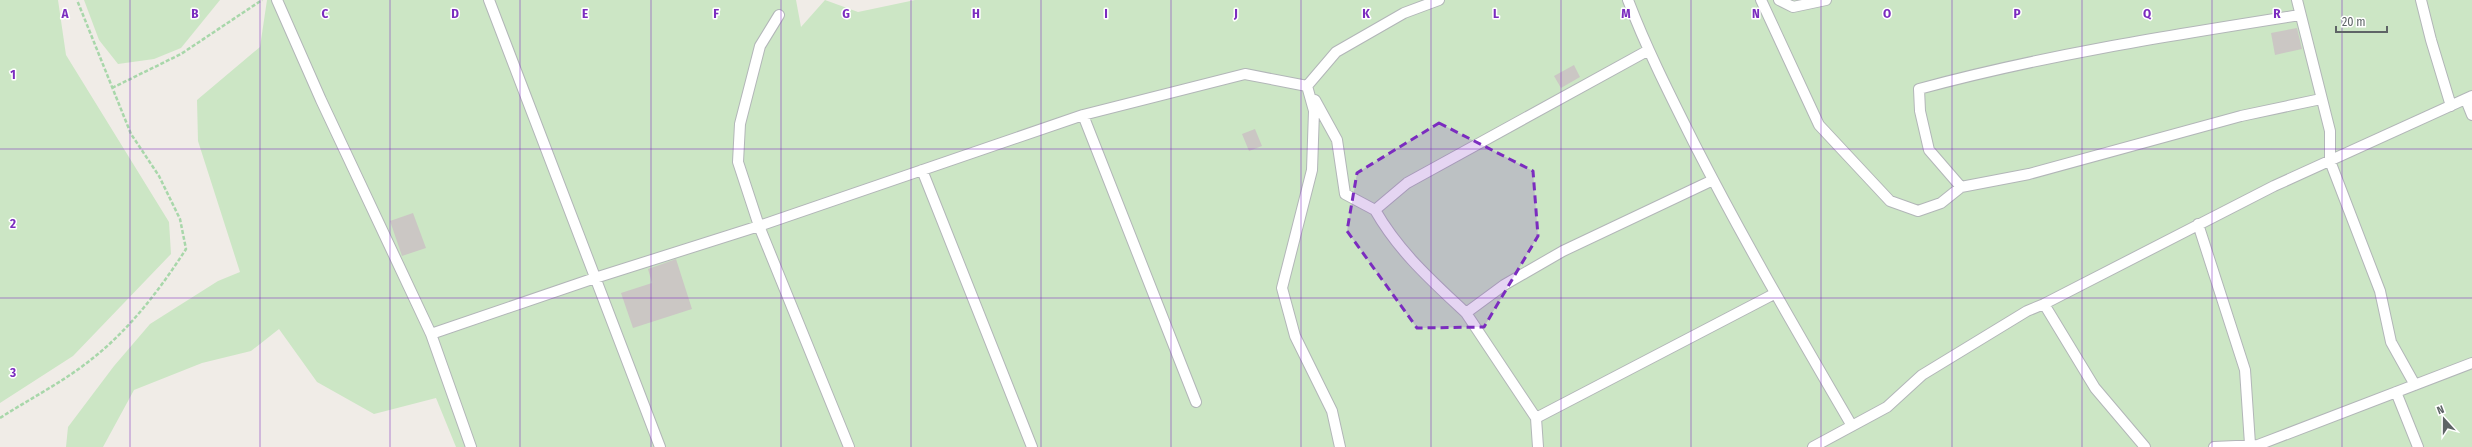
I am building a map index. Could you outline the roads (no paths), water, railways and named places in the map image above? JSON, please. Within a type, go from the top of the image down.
[{"type":"lane","points":[[277,0],[321,100],[431,334],[470,447]]},
{"type":"lane","points":[[489,0],[660,447]]},
{"type":"lane","points":[[1307,86],[1336,52],[1404,12],[1439,0]]},
{"type":"lane","points":[[1628,0],[1647,50],[1713,180],[1774,294],[1852,426]]},
{"type":"lane","points":[[1761,0],[1819,125],[1890,201],[1918,211],[1941,203],[1961,187],[2029,174],[2241,116],[2321,99]]},
{"type":"lane","points":[[1779,0],[1793,7],[1826,0]]},
{"type":"lane","points":[[2297,0],[2330,131],[2330,161],[2380,291],[2391,342],[2415,385]]},
{"type":"lane","points":[[2422,0],[2431,40],[2451,106]]},
{"type":"lane","points":[[779,15],[760,46],[740,124],[738,162],[760,226],[849,447]]},
{"type":"lane","points":[[1961,187],[1929,150],[1920,111],[1920,90],[1974,74],[2187,33],[2300,15]]},
{"type":"lane","points":[[1375,210],[1406,182],[1647,50]]},
{"type":"lane","points":[[431,334],[595,278],[760,226],[1083,115],[1245,74],[1307,86],[1337,140],[1345,194],[1375,210],[1391,237],[1421,272],[1466,313],[1536,418],[1538,447]]},
{"type":"lane","points":[[1307,86],[1314,111],[1312,170],[1282,288],[1295,336],[1332,411],[1340,447]]},
{"type":"lane","points":[[1813,447],[1887,407],[1922,375],[2027,311],[2044,304],[2198,224],[2330,161],[2469,98],[2472,115]]},
{"type":"lane","points":[[1083,115],[1196,402]]},
{"type":"lane","points":[[922,170],[1032,447]]},
{"type":"lane","points":[[1466,313],[1504,285],[1563,251],[1713,180]]},
{"type":"lane","points":[[2198,224],[2244,370],[2255,445]]},
{"type":"lane","points":[[1536,418],[1774,294]]},
{"type":"lane","points":[[2044,304],[2095,388],[2145,447]]},
{"type":"lane","points":[[2214,447],[2255,445],[2472,363]]},
{"type":"lane","points":[[2396,392],[2418,447]]}]
